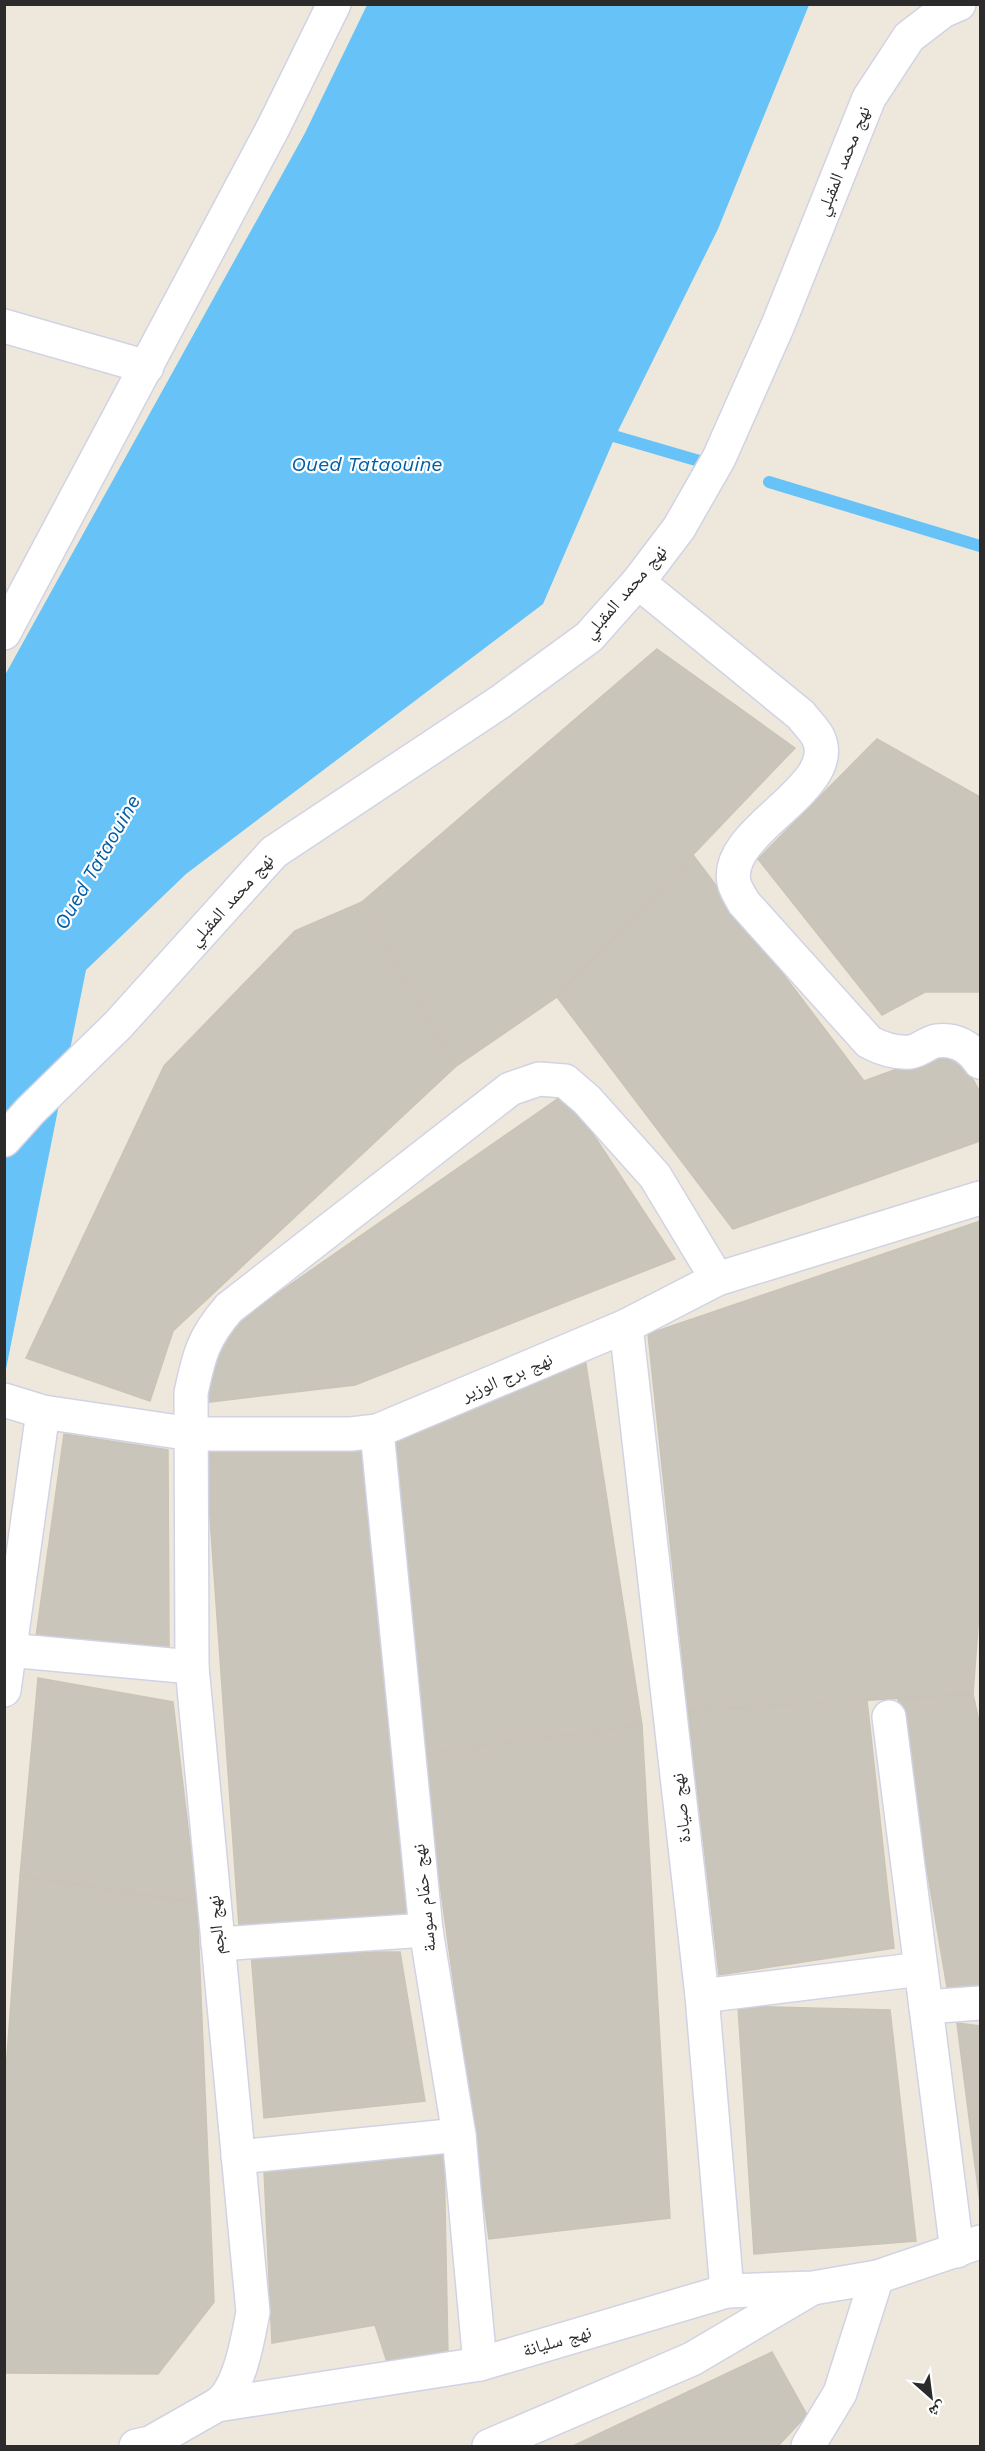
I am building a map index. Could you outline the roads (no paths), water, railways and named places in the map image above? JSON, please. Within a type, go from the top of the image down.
[{"type":"street","points":[[4,633],[147,367],[334,4]]},
{"type":"street","name":"نهج محمد المقبلي","points":[[4,1140],[30,1111],[118,1025],[274,852],[500,702],[589,637],[638,582],[679,528],[719,458],[778,325],[868,98],[909,38],[943,11],[959,4]]},
{"type":"street","points":[[4,326],[147,367]]},
{"type":"street","points":[[638,582],[801,715],[819,739],[821,759],[813,776],[746,845],[734,865],[734,882],[744,903],[869,1042],[883,1049],[912,1052],[936,1041],[955,1041],[969,1049],[981,1062]]},
{"type":"street","name":"نهج الجم","points":[[217,2405],[224,2400],[246,2354],[253,2312],[192,1667],[191,1393],[198,1356],[210,1330],[229,1308],[510,1089],[539,1079],[565,1081],[611,1124],[655,1176],[717,1279]]},
{"type":"street","name":"نهج برج الوزير","points":[[20,1406],[192,1434],[351,1434],[377,1431],[626,1326],[717,1279],[981,1198]]},
{"type":"street","name":"نهج صيادة","points":[[626,1326],[702,1996],[727,2291]]},
{"type":"street","points":[[4,1690],[20,1406]]},
{"type":"street","name":"نهج حمّام سوسة","points":[[377,1431],[426,1930],[459,2135],[480,2364]]},
{"type":"street","points":[[8,1650],[192,1667]]},
{"type":"street","points":[[889,1717],[926,2007],[969,2246]]},
{"type":"street","points":[[218,1944],[426,1930]]},
{"type":"street","points":[[702,1996],[921,1969]]},
{"type":"street","points":[[926,2007],[981,2003]]},
{"type":"street","points":[[238,2157],[459,2135]]},
{"type":"street","name":"نهج سليانة","points":[[144,2445],[217,2405],[480,2364],[727,2291],[813,2288],[877,2277],[969,2246]]},
{"type":"street","points":[[808,2446],[840,2393],[877,2277]]},
{"type":"street","points":[[489,2446],[692,2360],[813,2288]]},
{"type":"water","name":"Oued Tataouine","points":[[367,5],[809,5],[718,229],[615,437],[543,604],[186,874],[86,970],[5,1374],[5,675],[305,133]]},
{"type":"waterway","points":[[600,432],[713,465]]},
{"type":"waterway","points":[[769,482],[980,546]]}]
